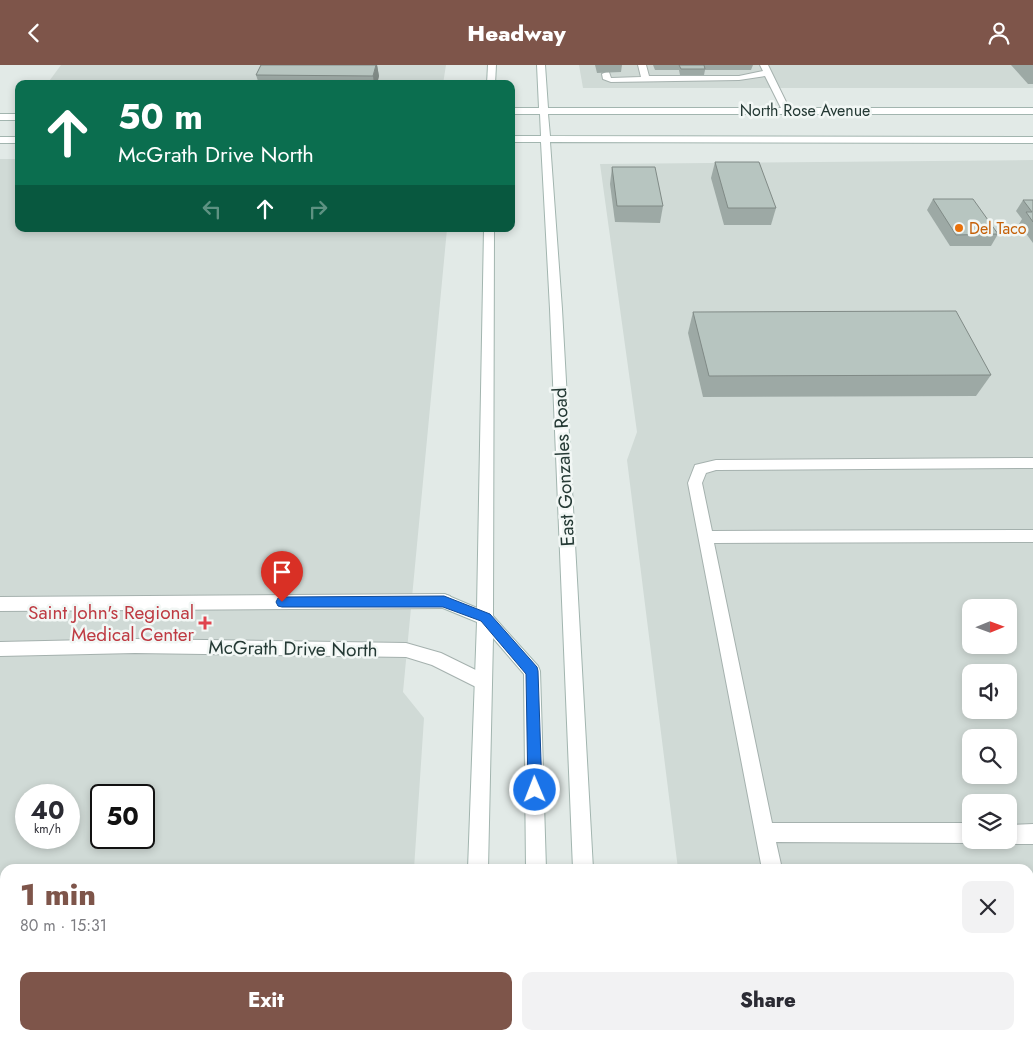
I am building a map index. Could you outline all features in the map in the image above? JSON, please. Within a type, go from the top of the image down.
[{"type":"main road","points":[[492,65],[492,80]]},
{"type":"main road","name":"East Gonzales Road","points":[[540,65],[556,309],[583,864]]},
{"type":"main road","points":[[642,65],[646,79]]},
{"type":"main road","points":[[606,74],[607,79],[610,80],[646,79],[672,75],[737,74],[766,69],[786,110]]},
{"type":"main road","name":"North Rose Avenue","points":[[515,111],[1033,111]]},
{"type":"main road","points":[[0,117],[15,117]]},
{"type":"main road","points":[[0,121],[15,117]]},
{"type":"main road","name":"North Rose Avenue","points":[[515,139],[1033,140]]},
{"type":"main road","points":[[0,140],[15,140]]},
{"type":"main road","points":[[478,864],[486,618],[490,232]]},
{"type":"main road","points":[[771,864],[695,483],[700,469],[716,465],[1033,463]]},
{"type":"main road","points":[[706,537],[1033,536]]},
{"type":"main road","points":[[0,604],[444,601],[486,618],[532,671],[536,864]]},
{"type":"main road","name":"McGrath Drive North","points":[[0,649],[135,646],[406,650],[435,658],[484,683]]},
{"type":"main road","points":[[765,832],[962,833]]},
{"type":"main road","points":[[1017,833],[1033,834]]},
{"type":"shaded area","points":[[61,65],[446,65],[444,80],[50,80]]},
{"type":"shaded area","points":[[579,65],[1033,65],[1033,88],[583,88]]},
{"type":"shaded area","name":"Saint John's Regional Medical Center","points":[[0,159],[15,159],[15,232],[447,232],[403,692],[424,718],[414,864],[0,864]]},
{"type":"shaded area","points":[[1033,160],[1033,864],[677,864],[627,460],[637,432],[600,164]]},
{"type":"building","points":[[261,65],[376,65],[373,76],[256,75]]},
{"type":"building","points":[[679,65],[704,65],[705,69],[681,69]]},
{"type":"building","points":[[715,162],[759,162],[776,208],[728,208]]},
{"type":"building","points":[[612,167],[655,167],[663,206],[617,206]]},
{"type":"building","points":[[933,199],[973,199],[998,234],[956,235]]},
{"type":"building","points":[[1023,200],[1033,200],[1033,222],[1026,212],[1032,212]]},
{"type":"building","points":[[956,311],[991,375],[709,376],[693,312]]},
{"type":"place","name":"Del Taco","points":[[959,228]]},
{"type":"place","name":"Saint John's Regional Medical Center","points":[[205,623]]},
{"type":"route","points":[[282,602],[444,601],[486,618],[532,671],[535,790]]}]
